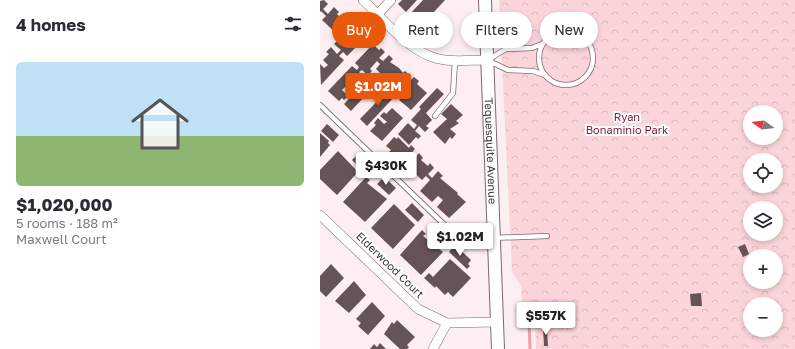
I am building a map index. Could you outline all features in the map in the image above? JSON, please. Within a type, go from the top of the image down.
[{"type":"street","points":[[363,0],[376,12]]},
{"type":"street","points":[[380,12],[391,0]]},
{"type":"street","name":"Tequesquite Avenue","points":[[485,0],[498,349]]},
{"type":"street","points":[[386,22],[414,48],[432,58],[455,61],[487,60]]},
{"type":"street","name":"Elderwood Court","points":[[320,215],[418,309],[448,323],[497,322]]},
{"type":"street","points":[[433,349],[448,323]]},
{"type":"lane","points":[[487,60],[506,49],[532,48],[540,45]]},
{"type":"lane","points":[[541,48],[538,60],[545,75]]},
{"type":"lane","points":[[487,60],[508,70],[533,71],[545,75],[559,85],[576,84],[589,73],[593,56],[591,48]]},
{"type":"lane","points":[[435,116],[453,93],[455,61]]},
{"type":"lane","points":[[320,105],[455,235],[465,239],[547,236]]},
{"type":"green space","name":"Ryan Bonaminio Park","points":[[499,0],[795,0],[795,349],[536,349],[535,320],[523,319],[521,286],[512,272],[501,48],[532,48],[532,12],[500,12]]},
{"type":"building","points":[[324,0],[328,4],[323,9],[328,14],[334,7],[339,12],[332,12],[332,29],[322,20],[326,16],[321,11],[320,12],[320,1]]},
{"type":"building","points":[[402,0],[417,0],[406,12],[398,4]]},
{"type":"building","points":[[423,0],[445,0],[434,12],[412,12]]},
{"type":"building","points":[[331,47],[337,54],[341,50],[339,48],[355,48],[347,56],[343,52],[339,56],[344,60],[321,85],[320,64],[324,68],[328,65],[323,60],[329,54],[326,52]]},
{"type":"building","points":[[369,48],[377,48],[379,50],[381,48],[385,52],[379,58],[383,61],[389,55],[393,59],[390,62],[399,68],[403,73],[405,71],[409,75],[404,81],[407,84],[414,77],[419,81],[417,84],[427,93],[411,110],[399,100],[406,93],[402,90],[405,87],[401,83],[396,88],[376,69],[380,64],[377,61],[370,69],[372,71],[368,75],[362,70],[359,72],[365,78],[361,82],[359,80],[352,86],[355,89],[351,93],[345,87],[342,90],[348,96],[344,100],[342,98],[339,101],[328,91],[352,66],[357,70],[359,67],[355,63]]},
{"type":"building","points":[[374,73],[381,79],[351,111],[344,104]]},
{"type":"building","points":[[390,88],[397,94],[367,126],[360,119]]},
{"type":"building","points":[[437,88],[444,94],[426,113],[432,120],[426,126],[429,128],[425,132],[419,126],[415,131],[421,136],[418,139],[416,137],[409,145],[398,134],[408,123],[414,129],[417,125],[411,120],[421,109],[419,107]]},
{"type":"building","points":[[451,104],[463,115],[456,121],[459,123],[450,129],[456,134],[452,139],[450,137],[445,144],[433,132],[447,119],[441,114]]},
{"type":"building","points":[[392,108],[403,118],[382,141],[370,131],[376,125],[374,123],[378,118],[384,124],[387,122],[380,116],[384,112],[386,114]]},
{"type":"building","points":[[327,124],[339,135],[333,142],[321,131]]},
{"type":"building","points":[[320,133],[329,141],[328,143],[330,145],[320,157]]},
{"type":"building","points":[[394,137],[397,139],[398,137],[409,148],[411,145],[415,149],[409,156],[413,160],[419,153],[423,158],[421,160],[428,166],[430,163],[434,168],[428,174],[432,178],[438,171],[443,176],[440,178],[466,202],[449,218],[437,207],[443,200],[438,196],[432,202],[420,191],[430,180],[426,176],[422,180],[407,166],[410,162],[406,158],[397,169],[384,157],[391,150],[386,146]]},
{"type":"building","points":[[338,151],[358,172],[337,195],[320,179],[320,170]]},
{"type":"building","points":[[359,153],[368,161],[361,169],[352,160]]},
{"type":"building","points":[[366,177],[370,180],[367,183],[387,199],[365,222],[343,202]]},
{"type":"building","points":[[384,177],[396,188],[389,195],[377,184]]},
{"type":"building","points":[[412,203],[424,215],[418,222],[405,210]]},
{"type":"building","points":[[394,204],[415,225],[393,249],[371,228]]},
{"type":"building","points":[[422,230],[426,234],[423,236],[443,252],[421,275],[400,255]]},
{"type":"building","points":[[440,230],[452,242],[446,249],[434,237]]},
{"type":"building","points":[[745,244],[747,249],[743,249],[743,257],[738,247]]},
{"type":"building","points":[[455,245],[471,260],[468,264],[470,266],[467,269],[449,252]]},
{"type":"building","points":[[450,259],[471,278],[453,297],[448,292],[445,295],[436,286],[435,288],[424,278],[429,273],[433,277]]},
{"type":"building","points":[[331,264],[344,278],[326,297],[320,291],[320,276]]},
{"type":"building","points":[[354,281],[366,295],[349,313],[335,301]]},
{"type":"building","points":[[701,293],[702,306],[691,306],[690,294]]},
{"type":"building","points":[[372,302],[385,316],[368,335],[358,326],[361,323],[356,319]]},
{"type":"building","points":[[397,320],[415,337],[407,345],[409,347],[407,349],[400,349],[384,334],[392,322],[394,324]]},
{"type":"building","points":[[543,327],[547,327],[548,346],[544,346]]},
{"type":"building","points":[[380,343],[386,349],[370,349],[374,344],[377,347]]},
{"type":"waterway","points":[[529,320],[530,349]]}]
